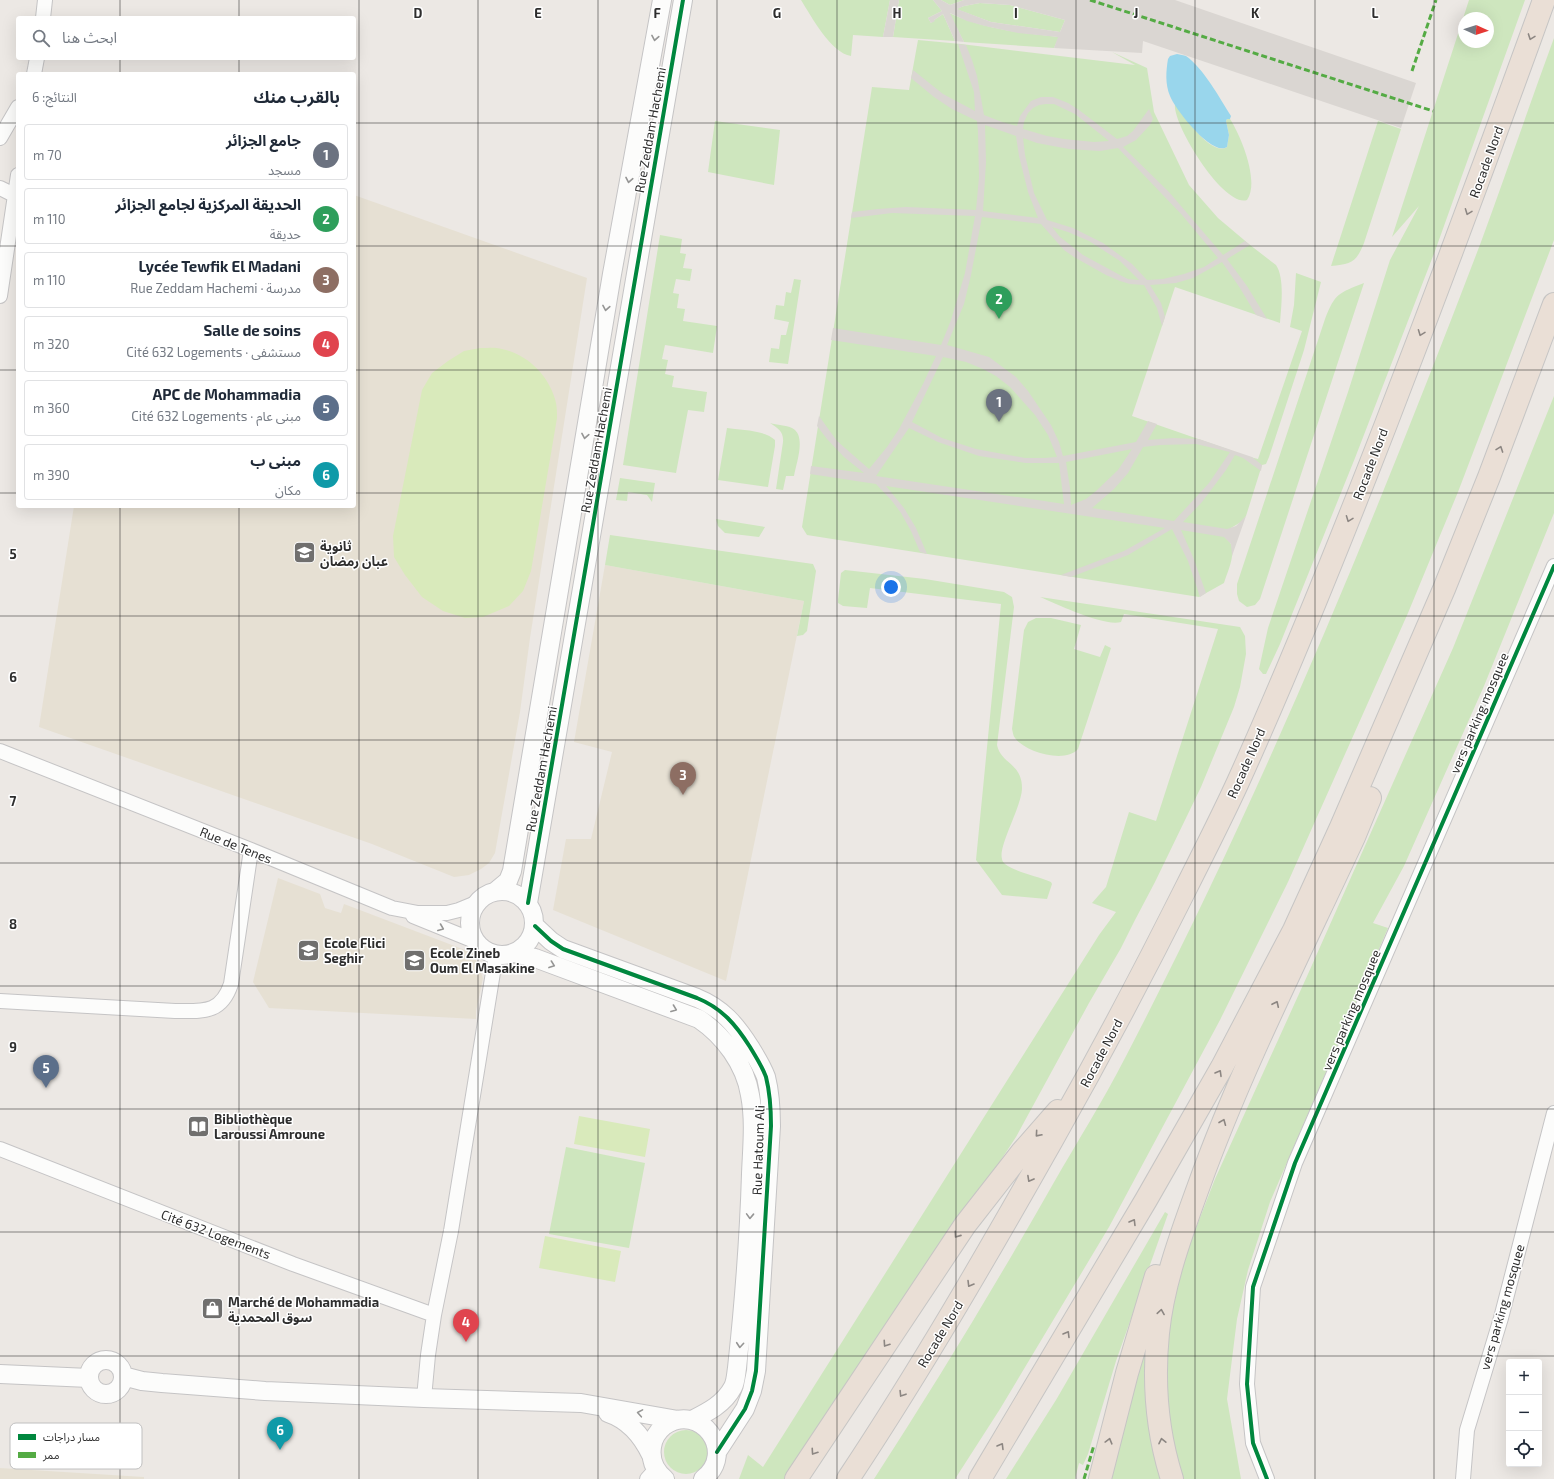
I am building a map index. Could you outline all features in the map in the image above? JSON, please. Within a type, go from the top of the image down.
[{"type":"highway","name":"Rocade Nord","points":[[848,1479],[945,1326],[997,1238],[1084,1084],[1141,977],[1236,786],[1269,712],[1342,536],[1443,277],[1544,0]]},
{"type":"highway","points":[[980,1479],[1142,1207],[1222,1068],[1294,930],[1342,827],[1412,665],[1489,477],[1554,304]]},
{"type":"highway","points":[[1172,1479],[1161,1440],[1158,1420],[1156,1364],[1158,1333],[1172,1263],[1212,1148],[1229,1106],[1354,837],[1418,685],[1471,548],[1480,518],[1489,477]]},
{"type":"highway","points":[[796,1479],[965,1225],[1022,1152],[1084,1084]]},
{"type":"highway","points":[[1100,1479],[1107,1446],[1131,1359],[1163,1256],[1190,1193],[1212,1148]]},
{"type":"street","points":[[43,16],[45,0]]},
{"type":"street","name":"Rue Zeddam Hachemi","points":[[496,891],[508,881],[512,871],[612,274],[662,0]]},
{"type":"street","name":"Rue Zeddam Hachemi","points":[[528,903],[683,0]]},
{"type":"street","points":[[34,72],[37,60]]},
{"type":"street","points":[[0,138],[16,110]]},
{"type":"street","points":[[0,188],[16,196],[0,296]]},
{"type":"street","name":"vers parking mosquee","points":[[1268,1479],[1254,1443],[1246,1384],[1253,1287],[1295,1163],[1554,566]]},
{"type":"street","name":"Rue de Tenes","points":[[0,751],[251,850],[392,908],[418,913],[447,913],[476,903]]},
{"type":"street","points":[[0,1001],[175,1011],[197,1011],[219,1005],[227,995],[231,984],[251,850]]},
{"type":"street","points":[[496,891],[508,891],[519,895],[528,903],[534,914],[535,926],[532,937],[525,947],[514,954],[502,956],[491,954],[480,947],[473,938],[470,926],[471,914],[476,903],[485,895],[496,891]]},
{"type":"street","points":[[392,908],[477,942]]},
{"type":"street","name":"Rue Hatoum Ali","points":[[535,926],[551,941],[563,949],[697,998],[718,1008],[738,1028],[760,1063],[765,1076],[771,1107],[771,1126],[756,1372],[752,1391],[745,1409],[717,1452],[715,1464],[709,1474],[703,1479]]},
{"type":"street","points":[[424,1398],[434,1315],[451,1231],[496,954]]},
{"type":"street","name":"Rue Hatoum Ali","points":[[514,954],[535,958],[699,1019],[712,1028],[722,1039],[743,1071],[750,1094],[752,1137],[748,1252],[734,1386],[722,1402],[711,1410],[685,1420],[669,1423],[661,1428],[655,1436],[652,1445],[655,1471]]},
{"type":"street","name":"vers parking mosquee","points":[[1463,1479],[1467,1430],[1501,1318],[1554,1113]]},
{"type":"street","name":"Cité 632 Logements","points":[[0,1149],[293,1264],[434,1315]]},
{"type":"street","points":[[105,1360],[115,1363],[122,1371],[123,1376],[119,1388],[115,1392],[103,1394],[93,1388],[89,1378],[89,1372],[95,1364],[105,1360]]},
{"type":"street","points":[[0,1374],[89,1378]]},
{"type":"street","points":[[123,1376],[142,1381],[266,1391],[581,1403],[702,1424],[710,1432],[715,1442],[717,1452]]},
{"type":"street","points":[[581,1403],[616,1416],[632,1427],[644,1440],[655,1471]]},
{"type":"shaded area","points":[[890,0],[899,0],[893,37],[883,37]]},
{"type":"shaded area","points":[[933,0],[941,0],[950,5],[964,0],[1175,0],[1416,83],[1401,128],[1143,41],[1142,53],[1054,48],[1058,37],[1018,33],[985,26],[967,21],[950,13],[964,42],[955,41],[943,14],[931,23],[928,18],[942,11]],"holes":[[[980,3],[1010,5],[1065,20],[1060,32],[991,22],[957,9]]]},
{"type":"shaded area","points":[[958,44],[966,45],[972,60],[977,76],[984,115],[1002,122],[1017,126],[1020,116],[1031,101],[1041,97],[1053,97],[1068,103],[1079,110],[1117,139],[1127,136],[1133,131],[1149,109],[1153,119],[1150,125],[1136,140],[1123,147],[1169,192],[1223,255],[1245,241],[1250,245],[1227,259],[1247,286],[1267,319],[1256,315],[1222,262],[1193,278],[1176,283],[1150,285],[1161,303],[1164,313],[1165,317],[1162,326],[1157,308],[1144,285],[1130,284],[1120,281],[1074,257],[1064,250],[1041,224],[982,217],[964,304],[947,345],[989,357],[1016,377],[1028,391],[1051,425],[1059,442],[1063,456],[1136,442],[1148,421],[1157,424],[1148,440],[1173,438],[1199,439],[1252,457],[1262,465],[1261,471],[1243,458],[1235,455],[1226,470],[1202,502],[1183,522],[1227,529],[1236,526],[1246,516],[1232,556],[1231,544],[1224,537],[1181,530],[1206,593],[1200,597],[1188,561],[1172,529],[1128,555],[1071,577],[1061,575],[1124,551],[1165,528],[886,486],[904,508],[916,528],[927,554],[920,552],[901,513],[876,484],[810,474],[811,466],[864,473],[844,457],[827,439],[817,426],[819,416],[837,441],[869,469],[899,429],[936,356],[831,340],[833,328],[941,345],[951,320],[965,273],[975,216],[892,213],[851,218],[852,212],[906,207],[976,210],[979,177],[977,121],[952,109],[934,97],[911,78],[913,70],[943,94],[975,111],[974,92]],"holes":[[[1054,104],[1075,114],[1109,141],[1094,142],[1064,139],[1023,129],[1028,113],[1039,105]],[[985,125],[1016,136],[1019,156],[1028,192],[1038,218],[983,211],[986,162]],[[1023,138],[1037,143],[1069,149],[1100,151],[1118,148],[1182,215],[1218,258],[1204,267],[1184,274],[1163,279],[1147,280],[1132,264],[1103,243],[1073,228],[1047,220],[1034,193],[1025,155]],[[1052,227],[1089,241],[1120,261],[1139,280],[1128,279],[1083,255],[1060,237]],[[943,357],[966,362],[983,369],[996,376],[1010,387],[1035,415],[1048,435],[1057,457],[1025,458],[976,449],[942,438],[912,422]],[[909,428],[938,442],[979,456],[1026,463],[1059,463],[1064,504],[876,476]],[[1196,444],[1230,452],[1209,483],[1174,521],[1092,508],[1114,489],[1128,473],[1143,447]],[[1132,449],[1118,470],[1086,499],[1071,505],[1066,462]]]},
{"type":"shaded area","name":"ثانوية عبان رمضان","points":[[356,196],[587,278],[530,638],[520,712],[495,853],[489,863],[469,875],[454,877],[372,844],[39,727],[74,508],[356,508]]},
{"type":"shaded area","points":[[605,565],[804,601],[726,981],[553,910],[566,839],[591,839],[612,752],[574,742]]},
{"type":"shaded area","points":[[278,878],[320,894],[325,908],[341,913],[344,904],[473,953],[483,978],[476,1011],[476,1019],[269,1008],[253,982]]},
{"type":"shaded area","points":[[0,1468],[144,1477],[144,1479],[0,1479]]},
{"type":"green space","points":[[801,0],[890,0],[883,37],[853,35],[851,56],[844,53],[836,48],[822,33]]},
{"type":"green space","points":[[899,0],[933,0],[942,11],[928,18],[931,23],[943,14],[955,41],[893,37]]},
{"type":"green space","points":[[941,0],[964,0],[950,5]]},
{"type":"green space","points":[[1469,0],[1525,0],[1435,251],[1355,458],[1280,644],[1266,674],[1263,674],[1259,669],[1268,628],[1348,392],[1390,260],[1419,206],[1392,237],[1458,34],[1458,48],[1494,48],[1494,12],[1465,12]]},
{"type":"green space","points":[[980,3],[1010,5],[1065,20],[1060,32],[991,22],[956,9]]},
{"type":"green space","points":[[949,13],[989,27],[1059,37],[1054,48],[964,42]]},
{"type":"green space","points":[[1554,38],[1554,240],[1458,492],[1408,613],[1288,882],[1220,1020],[1109,1227],[1000,1409],[955,1479],[874,1479],[966,1333],[1108,1090],[1224,859],[1315,656],[1400,450],[1481,242]]},
{"type":"green space","points":[[918,40],[1135,65],[1112,52],[1147,68],[1154,112],[1189,185],[1218,218],[1276,265],[1281,277],[1282,301],[1280,323],[1175,287],[1132,416],[1235,453],[1258,459],[1302,331],[1290,327],[1294,305],[1296,273],[1321,282],[1304,350],[1269,457],[1266,464],[1262,465],[1246,516],[1241,522],[1231,528],[1228,539],[1231,544],[1232,555],[1230,567],[1224,583],[1199,597],[807,535],[802,527],[872,87],[909,90]]},
{"type":"green space","points":[[1175,104],[1191,125],[1206,141],[1213,146],[1220,148],[1227,147],[1229,135],[1226,121],[1227,119],[1230,119],[1244,147],[1248,159],[1251,182],[1247,200],[1237,199],[1226,191],[1213,178],[1201,162],[1182,129],[1176,114]]},
{"type":"green space","points":[[715,121],[780,130],[774,185],[708,172]]},
{"type":"green space","points":[[1378,121],[1401,129],[1361,250],[1352,261],[1331,266]]},
{"type":"green space","points":[[660,235],[682,239],[680,253],[686,254],[683,268],[692,269],[690,281],[676,279],[673,293],[679,294],[677,308],[685,309],[683,321],[717,326],[713,353],[665,345],[662,359],[668,360],[665,374],[674,376],[672,387],[707,392],[704,412],[688,410],[676,473],[623,465]]},
{"type":"green space","points":[[794,279],[801,280],[788,364],[769,362],[771,348],[779,349],[781,335],[786,335],[789,322],[774,319],[776,305],[784,306],[786,292],[791,293]]},
{"type":"green space","points":[[1364,283],[1260,599],[1255,605],[1247,607],[1239,601],[1237,584],[1325,319],[1332,304],[1339,295]]},
{"type":"green space","points":[[480,348],[497,348],[511,352],[528,361],[535,367],[542,374],[552,390],[556,404],[557,418],[531,571],[523,591],[509,606],[483,617],[465,618],[443,611],[422,597],[405,575],[394,557],[393,536],[422,390],[432,373],[448,361],[464,351]]},
{"type":"green space","points":[[1554,396],[1554,513],[1484,686],[1404,866],[1373,923],[1388,928],[1270,1202],[1248,1270],[1237,1319],[1227,1399],[1241,1479],[1182,1479],[1168,1414],[1167,1340],[1176,1293],[1189,1246],[1215,1179],[1453,648]]},
{"type":"green space","points":[[770,423],[792,428],[799,437],[800,443],[794,476],[786,476],[783,490],[776,489],[783,436],[778,429]]},
{"type":"green space","points":[[727,428],[759,432],[775,440],[768,487],[718,480]]},
{"type":"green space","points":[[620,478],[655,483],[652,502],[647,495],[628,492],[627,501],[616,500]]},
{"type":"green space","points":[[716,519],[765,527],[759,537],[725,533],[718,526]]},
{"type":"green space","points":[[610,535],[813,564],[816,571],[807,631],[803,635],[797,636],[804,601],[605,565]]},
{"type":"green space","points":[[845,570],[925,579],[1004,592],[1012,597],[1014,607],[997,745],[999,751],[1019,773],[1022,788],[1018,805],[1003,845],[1002,859],[1005,864],[1015,870],[1051,882],[1052,884],[1047,899],[1002,895],[976,860],[1001,604],[870,588],[867,608],[843,606],[838,603],[838,600],[841,573]]},
{"type":"green space","points":[[1040,597],[1240,627],[1245,636],[1246,654],[1240,687],[1234,707],[1201,787],[1155,882],[1121,948],[1089,1003],[1016,1137],[791,1479],[739,1479],[748,1455],[763,1467],[1099,935],[1116,912],[1092,903],[1106,887],[1129,812],[1156,821],[1218,629],[1124,614],[1121,622],[1113,623],[1080,614]]},
{"type":"green space","points":[[1036,618],[1051,618],[1081,625],[1074,649],[1100,657],[1105,645],[1111,648],[1078,749],[1064,756],[1055,756],[1036,752],[1020,743],[1013,735],[1012,729],[1024,630],[1028,622]]},
{"type":"green space","points":[[579,1116],[650,1129],[645,1157],[574,1144]]},
{"type":"green space","points":[[566,1147],[645,1163],[629,1248],[549,1234]]},
{"type":"green space","points":[[1165,1212],[1168,1214],[1116,1361],[1088,1454],[1083,1465],[1079,1463],[1075,1479],[1006,1479],[1056,1400]]},
{"type":"green space","points":[[545,1236],[621,1251],[615,1282],[539,1268]]},
{"type":"green space","points":[[1146,1342],[1148,1420],[1152,1448],[1160,1479],[1109,1479]]},
{"type":"green space","points":[[686,1430],[698,1434],[704,1440],[708,1452],[704,1464],[698,1470],[686,1474],[674,1470],[668,1464],[664,1452],[668,1440],[674,1434]]},
{"type":"water","points":[[1177,54],[1186,56],[1199,68],[1231,116],[1230,119],[1227,119],[1226,121],[1229,135],[1227,147],[1220,148],[1212,145],[1204,139],[1186,120],[1173,102],[1167,87],[1166,78],[1168,59],[1170,56]]},
{"type":"marked path","points":[[1090,0],[1433,111]]},
{"type":"marked path","points":[[1412,71],[1436,0]]},
{"type":"marked path","points":[[1084,1479],[1094,1445]]},
{"type":"cycle path","points":[[528,903],[683,0]]},
{"type":"cycle path","points":[[1267,1479],[1253,1443],[1247,1384],[1253,1287],[1295,1163],[1554,566]]},
{"type":"cycle path","points":[[535,926],[551,941],[563,949],[697,998],[714,1007],[734,1024],[757,1058],[766,1077],[770,1101],[771,1126],[756,1371],[752,1391],[745,1409],[717,1452]]},
{"type":"place","name":"الحديقة المركزية لجامع الجزائر","points":[[999,319]]},
{"type":"place","name":"جامع الجزائر","points":[[999,422]]},
{"type":"place","name":"ثانوية عبان رمضان","points":[[305,553]]},
{"type":"place","name":"Lycée Tewfik El Madani","points":[[683,795]]},
{"type":"place","name":"Ecole Flici Seghir","points":[[309,950]]},
{"type":"place","name":"Ecole Zineb Oum El Masakine","points":[[415,960]]},
{"type":"place","name":"APC de Mohammadia","points":[[46,1088]]},
{"type":"place","name":"Bibliothèque Laroussi Amroune","points":[[199,1126]]},
{"type":"place","name":"Marché de Mohammadia سوق المحمدية","points":[[212,1309]]},
{"type":"place","name":"Salle de soins","points":[[466,1342]]},
{"type":"place","name":"مبنى ب","points":[[280,1450]]}]
